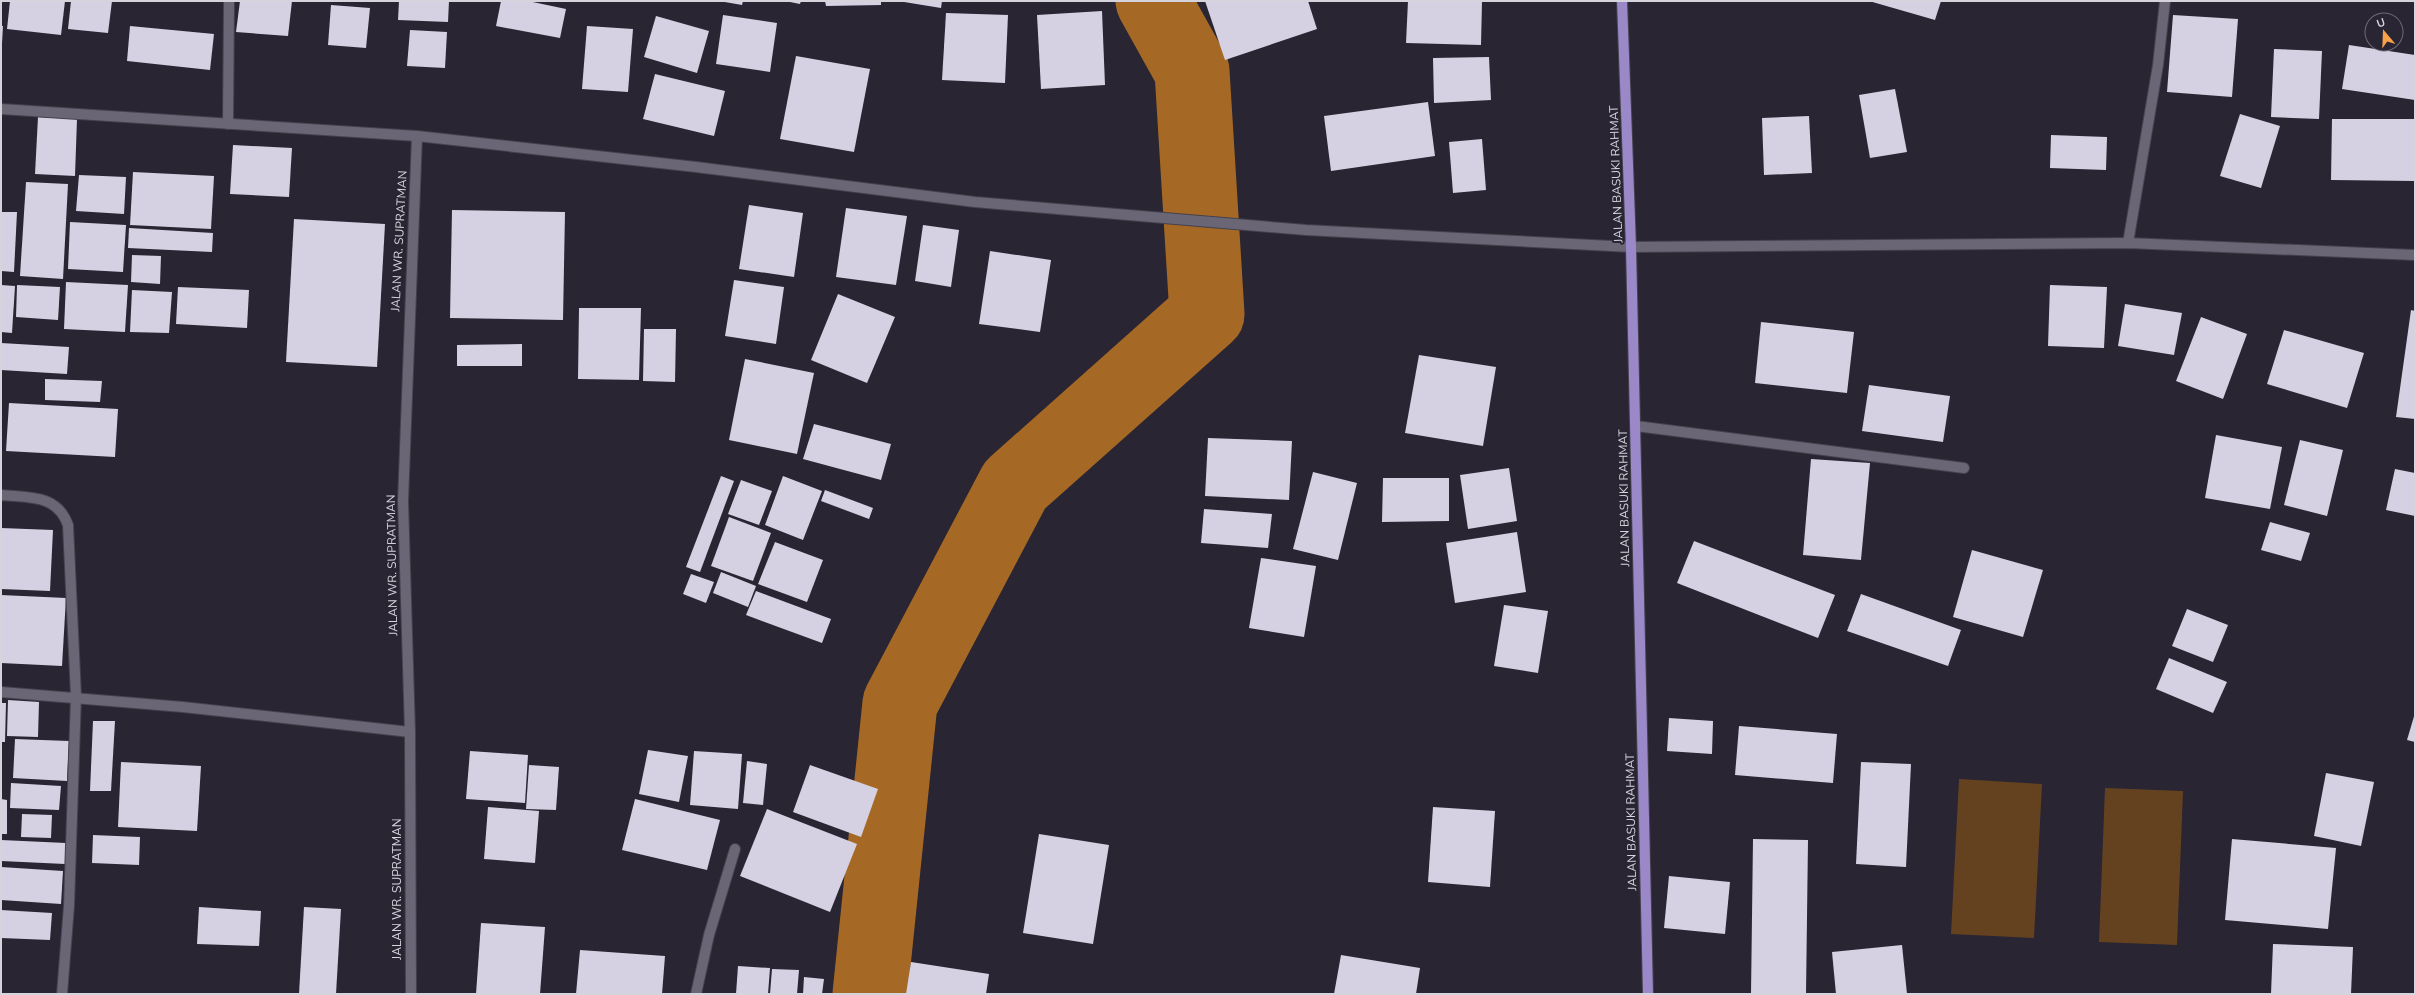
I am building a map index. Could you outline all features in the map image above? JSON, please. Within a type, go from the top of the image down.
[{"type":"main road","name":"JALAN BASUKI RAHMAT","points":[[1622,1],[1636,426],[1648,994]]},
{"type":"street","points":[[228,124],[229,1]]},
{"type":"street","points":[[2128,243],[2158,65],[2165,1]]},
{"type":"street","points":[[1,109],[417,136],[696,167],[975,202],[1306,230],[1631,246],[2128,243],[2415,255]]},
{"type":"street","name":"JALAN WR. SUPRATMAN","points":[[411,994],[410,732],[403,501],[417,136]]},
{"type":"street","points":[[1636,426],[1964,468]]},
{"type":"street","points":[[1,495],[44,500],[57,508],[65,519],[71,576],[76,696],[69,906],[62,994]]},
{"type":"street","points":[[1,692],[76,696],[248,713],[410,732]]},
{"type":"street","points":[[696,994],[709,935],[735,849]]},
{"type":"shaded area","points":[[1959,779],[2042,784],[2034,938],[1951,934]]},
{"type":"shaded area","points":[[2105,788],[2183,791],[2177,945],[2099,942]]},
{"type":"building","points":[[10,1],[65,1],[61,35],[7,29]]},
{"type":"building","points":[[71,1],[112,1],[108,33],[68,29]]},
{"type":"building","points":[[240,1],[292,1],[288,36],[236,32]]},
{"type":"building","points":[[399,1],[449,1],[448,22],[398,20]]},
{"type":"building","points":[[501,1],[528,1],[566,9],[560,38],[496,26]]},
{"type":"building","points":[[719,1],[743,1],[742,5]]},
{"type":"building","points":[[785,1],[801,1],[800,4]]},
{"type":"building","points":[[825,1],[881,1],[881,5],[826,6]]},
{"type":"building","points":[[898,1],[942,1],[941,8]]},
{"type":"building","points":[[1205,1],[1308,1],[1317,29],[1225,60]]},
{"type":"building","points":[[1408,1],[1482,1],[1481,45],[1406,43]]},
{"type":"building","points":[[1869,1],[1941,1],[1935,20]]},
{"type":"building","points":[[331,5],[370,8],[366,48],[328,45]]},
{"type":"building","points":[[1102,11],[1105,85],[1041,89],[1037,15]]},
{"type":"building","points":[[946,13],[1008,15],[1005,83],[942,80]]},
{"type":"building","points":[[723,15],[777,23],[770,72],[716,64]]},
{"type":"building","points":[[2173,15],[2238,19],[2232,97],[2167,92]]},
{"type":"building","points":[[656,16],[709,31],[697,73],[644,57]]},
{"type":"building","points":[[1,26],[3,26],[2,43],[1,43]]},
{"type":"building","points":[[130,26],[214,34],[210,70],[127,61]]},
{"type":"building","points":[[587,26],[633,29],[628,92],[582,89]]},
{"type":"building","points":[[410,30],[447,32],[445,68],[407,66]]},
{"type":"building","points":[[2349,45],[2364,47],[2364,52],[2395,52],[2415,55],[2415,100],[2342,89]]},
{"type":"building","points":[[2274,49],[2322,51],[2319,119],[2271,117]]},
{"type":"building","points":[[796,56],[870,69],[854,152],[780,139]]},
{"type":"building","points":[[1489,57],[1491,100],[1434,103],[1433,58]]},
{"type":"building","points":[[655,74],[725,91],[714,136],[643,119]]},
{"type":"building","points":[[1895,89],[1907,152],[1870,158],[1859,95]]},
{"type":"building","points":[[1428,102],[1435,156],[1331,171],[1324,116]]},
{"type":"building","points":[[2240,114],[2280,126],[2261,188],[2220,176]]},
{"type":"building","points":[[1809,116],[1812,173],[1764,175],[1762,118]]},
{"type":"building","points":[[38,117],[77,119],[75,176],[35,174]]},
{"type":"building","points":[[2332,119],[2415,119],[2415,181],[2331,180]]},
{"type":"building","points":[[2051,135],[2107,137],[2106,170],[2050,168]]},
{"type":"building","points":[[1482,139],[1486,190],[1453,193],[1449,142]]},
{"type":"building","points":[[233,145],[292,148],[289,197],[230,194]]},
{"type":"building","points":[[133,172],[214,176],[211,229],[130,225]]},
{"type":"building","points":[[79,175],[126,177],[124,214],[76,211]]},
{"type":"building","points":[[26,182],[68,184],[63,279],[20,276]]},
{"type":"building","points":[[749,205],[803,213],[794,277],[739,269]]},
{"type":"building","points":[[846,208],[907,216],[896,285],[836,277]]},
{"type":"building","points":[[452,210],[565,212],[563,320],[450,318]]},
{"type":"building","points":[[1,212],[17,212],[14,272],[1,271]]},
{"type":"building","points":[[294,219],[385,224],[377,367],[286,362]]},
{"type":"building","points":[[70,222],[126,225],[123,272],[68,269]]},
{"type":"building","points":[[923,225],[959,230],[951,287],[915,281]]},
{"type":"building","points":[[129,228],[213,233],[212,252],[128,248]]},
{"type":"building","points":[[990,251],[1051,260],[1040,332],[979,324]]},
{"type":"building","points":[[132,255],[161,256],[160,284],[131,282]]},
{"type":"building","points":[[734,280],[784,287],[776,344],[725,336]]},
{"type":"building","points":[[66,282],[128,285],[125,332],[64,329]]},
{"type":"building","points":[[1,285],[15,286],[12,333],[1,332]]},
{"type":"building","points":[[17,285],[60,287],[58,320],[16,317]]},
{"type":"building","points":[[2050,285],[2107,287],[2104,348],[2048,346]]},
{"type":"building","points":[[178,287],[249,290],[247,328],[176,324]]},
{"type":"building","points":[[132,290],[172,292],[169,333],[130,332]]},
{"type":"building","points":[[838,294],[895,317],[867,383],[811,360]]},
{"type":"building","points":[[2125,304],[2182,313],[2174,355],[2118,346]]},
{"type":"building","points":[[579,308],[641,308],[639,380],[578,379]]},
{"type":"building","points":[[2411,310],[2415,311],[2415,419],[2396,417]]},
{"type":"building","points":[[2201,317],[2247,334],[2223,399],[2176,381]]},
{"type":"building","points":[[1761,322],[1854,332],[1847,393],[1755,383]]},
{"type":"building","points":[[644,329],[676,329],[675,382],[643,381]]},
{"type":"building","points":[[2284,330],[2364,353],[2347,408],[2267,384]]},
{"type":"building","points":[[1,343],[69,347],[67,374],[1,370]]},
{"type":"building","points":[[522,344],[522,366],[457,366],[457,345]]},
{"type":"building","points":[[1419,355],[1496,367],[1483,446],[1405,433]]},
{"type":"building","points":[[745,359],[814,373],[797,454],[729,440]]},
{"type":"building","points":[[45,379],[102,381],[100,402],[45,400]]},
{"type":"building","points":[[1869,385],[1950,396],[1943,442],[1862,431]]},
{"type":"building","points":[[9,403],[118,409],[115,457],[6,451]]},
{"type":"building","points":[[814,424],[891,444],[881,480],[803,459]]},
{"type":"building","points":[[2216,435],[2282,447],[2270,509],[2205,498]]},
{"type":"building","points":[[1208,438],[1292,441],[1289,500],[1205,496]]},
{"type":"building","points":[[2300,440],[2343,450],[2327,516],[2284,505]]},
{"type":"building","points":[[1811,459],[1870,463],[1861,560],[1803,555]]},
{"type":"building","points":[[1509,468],[1517,521],[1468,529],[1460,475]]},
{"type":"building","points":[[2395,469],[2415,473],[2415,516],[2386,510]]},
{"type":"building","points":[[1313,472],[1357,483],[1338,560],[1293,549]]},
{"type":"building","points":[[721,476],[734,481],[700,572],[686,567]]},
{"type":"building","points":[[783,476],[822,491],[803,540],[765,525]]},
{"type":"building","points":[[1383,478],[1449,478],[1449,521],[1382,522]]},
{"type":"building","points":[[741,480],[772,491],[759,525],[728,514]]},
{"type":"building","points":[[825,490],[873,508],[869,519],[821,501]]},
{"type":"building","points":[[1204,509],[1272,514],[1268,548],[1201,543]]},
{"type":"building","points":[[729,517],[771,533],[753,581],[711,566]]},
{"type":"building","points":[[2270,522],[2310,533],[2301,561],[2261,550]]},
{"type":"building","points":[[1,528],[53,530],[50,591],[1,589]]},
{"type":"building","points":[[1517,532],[1526,592],[1455,603],[1446,543]]},
{"type":"building","points":[[1694,541],[1835,595],[1818,638],[1677,583]]},
{"type":"building","points":[[775,542],[823,560],[807,602],[758,584]]},
{"type":"building","points":[[1972,550],[2043,570],[2023,637],[1953,617]]},
{"type":"building","points":[[1261,558],[1316,566],[1304,637],[1249,628]]},
{"type":"building","points":[[721,572],[756,586],[748,607],[713,593]]},
{"type":"building","points":[[691,574],[714,582],[706,603],[683,594]]},
{"type":"building","points":[[756,591],[831,619],[822,643],[746,615]]},
{"type":"building","points":[[1861,594],[1961,630],[1948,666],[1847,631]]},
{"type":"building","points":[[1,595],[66,598],[62,666],[1,663]]},
{"type":"building","points":[[1504,605],[1548,611],[1538,673],[1494,666]]},
{"type":"building","points":[[2187,609],[2228,625],[2213,662],[2172,646]]},
{"type":"building","points":[[2169,658],[2227,682],[2213,713],[2156,689]]},
{"type":"building","points":[[8,700],[39,702],[38,737],[7,736]]},
{"type":"building","points":[[1,703],[6,703],[5,742],[1,742]]},
{"type":"building","points":[[2415,713],[2415,742],[2407,740]]},
{"type":"building","points":[[1669,718],[1713,721],[1712,754],[1667,751]]},
{"type":"building","points":[[93,721],[115,721],[111,791],[90,791]]},
{"type":"building","points":[[1739,726],[1837,734],[1833,783],[1735,775]]},
{"type":"building","points":[[15,739],[69,741],[67,781],[13,778]]},
{"type":"building","points":[[648,750],[688,756],[679,802],[639,794]]},
{"type":"building","points":[[470,751],[528,755],[525,803],[466,799]]},
{"type":"building","points":[[694,751],[742,754],[738,809],[690,805]]},
{"type":"building","points":[[747,761],[767,764],[763,805],[743,803]]},
{"type":"building","points":[[121,762],[201,766],[197,831],[118,827]]},
{"type":"building","points":[[1861,762],[1911,764],[1906,867],[1856,864]]},
{"type":"building","points":[[529,765],[559,767],[556,810],[526,809]]},
{"type":"building","points":[[810,765],[878,789],[861,837],[793,812]]},
{"type":"building","points":[[2326,773],[2374,782],[2361,846],[2314,836]]},
{"type":"building","points":[[11,783],[61,786],[59,810],[10,808]]},
{"type":"building","points":[[1,799],[7,800],[7,834],[1,834]]},
{"type":"building","points":[[635,799],[720,820],[707,870],[622,850]]},
{"type":"building","points":[[488,807],[539,811],[535,863],[484,859]]},
{"type":"building","points":[[1433,807],[1495,811],[1490,887],[1428,882]]},
{"type":"building","points":[[767,809],[857,844],[830,912],[740,876]]},
{"type":"building","points":[[22,814],[52,815],[51,838],[21,837]]},
{"type":"building","points":[[1039,834],[1109,845],[1093,944],[1023,933]]},
{"type":"building","points":[[93,835],[140,837],[139,865],[92,863]]},
{"type":"building","points":[[1753,839],[1808,840],[1806,994],[1751,994]]},
{"type":"building","points":[[2232,839],[2336,848],[2328,929],[2225,920]]},
{"type":"building","points":[[1,840],[66,843],[65,864],[1,861]]},
{"type":"building","points":[[1,867],[63,871],[61,904],[1,900]]},
{"type":"building","points":[[1669,876],[1730,882],[1725,934],[1664,928]]},
{"type":"building","points":[[199,907],[261,911],[259,946],[197,944]]},
{"type":"building","points":[[304,907],[341,909],[336,994],[299,994]]},
{"type":"building","points":[[1,910],[52,913],[50,940],[1,938]]},
{"type":"building","points":[[481,923],[545,927],[540,994],[476,994]]},
{"type":"building","points":[[2273,944],[2353,947],[2351,994],[2271,994]]},
{"type":"building","points":[[1902,945],[1907,994],[1836,994],[1832,952]]},
{"type":"building","points":[[580,950],[665,956],[662,994],[576,994]]},
{"type":"building","points":[[1341,955],[1420,968],[1416,994],[1334,994]]},
{"type":"building","points":[[911,962],[989,974],[986,994],[906,994]]},
{"type":"building","points":[[738,966],[770,968],[768,994],[736,994]]},
{"type":"building","points":[[772,969],[799,970],[797,994],[770,994]]},
{"type":"building","points":[[804,977],[824,979],[822,994],[803,994]]},
{"type":"waterway","points":[[870,994],[900,703],[1015,485],[1207,314],[1192,71],[1153,1]]}]
